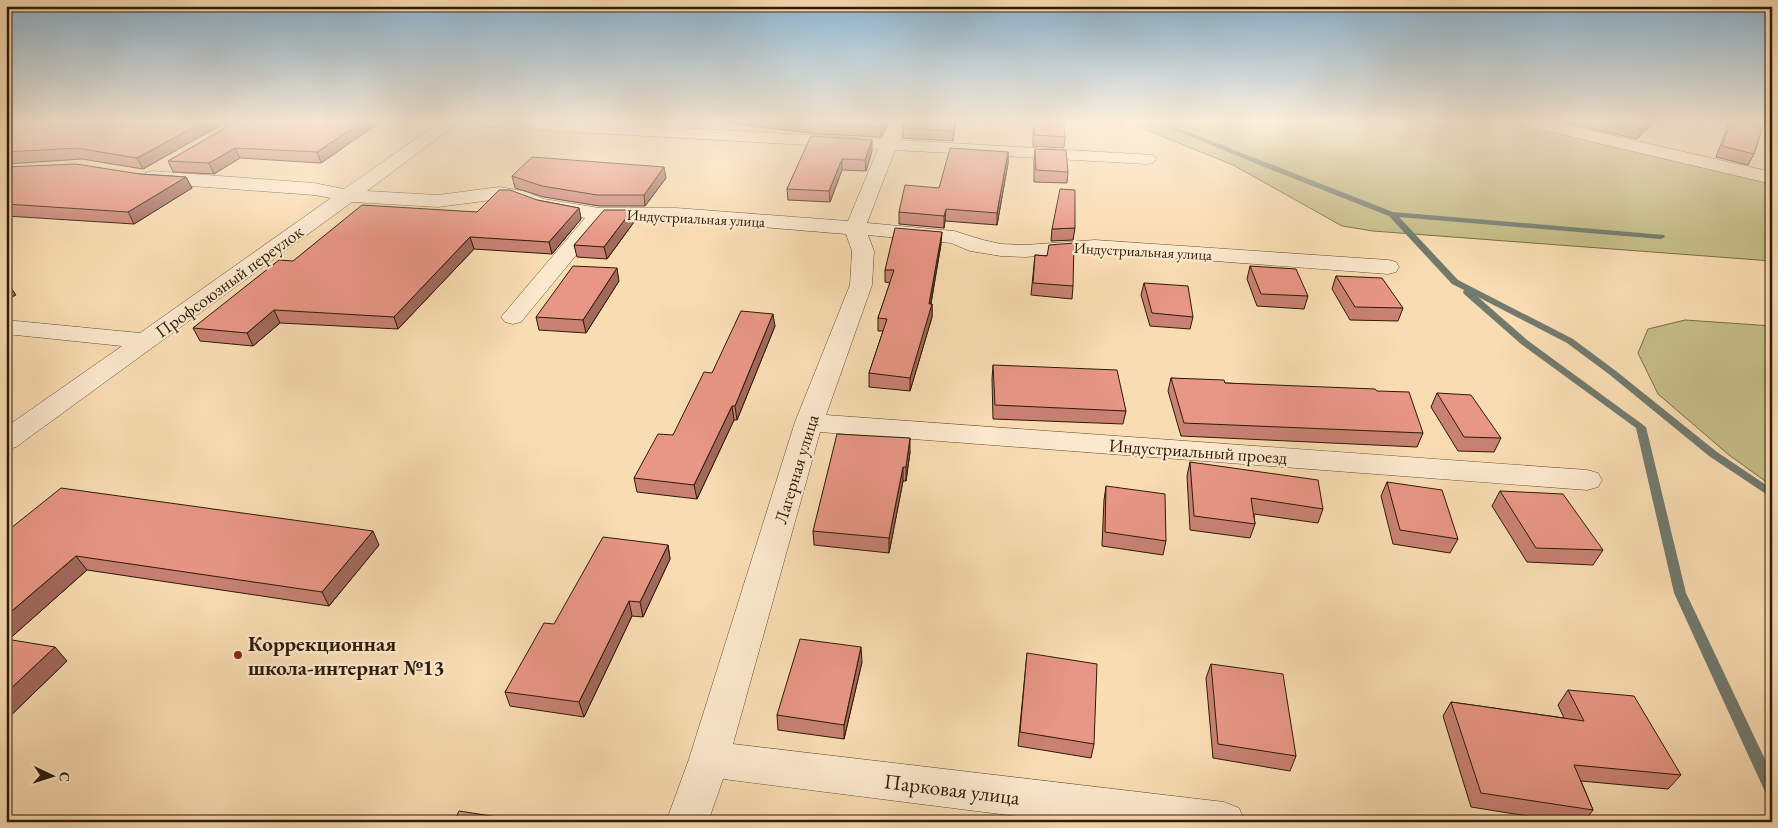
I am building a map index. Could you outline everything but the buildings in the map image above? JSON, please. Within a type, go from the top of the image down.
[{"type":"street","name":"Профсоюзный переулок","points":[[6,441],[397,161]]},
{"type":"street","points":[[855,228],[882,161]]},
{"type":"street","points":[[1698,161],[1772,178]]},
{"type":"street","name":"Индустриальная улица","points":[[172,162],[137,175],[314,189],[348,196],[438,201],[499,193],[517,195],[540,204],[599,214],[676,214],[855,228],[954,237],[978,246],[1001,250],[1024,251],[1095,246],[1388,267]]},
{"type":"street","points":[[512,317],[599,214]]},
{"type":"street","name":"Лагерная улица","points":[[686,822],[709,760],[809,422],[862,285],[863,251],[855,228]]},
{"type":"street","points":[[6,326],[146,341]]},
{"type":"street","name":"Индустриальный проезд","points":[[809,422],[1587,480]]},
{"type":"street","name":"Парковая улица","points":[[709,760],[1224,822]]},
{"type":"shaded area","points":[[1222,161],[1679,161],[1772,182],[1772,261],[1373,231],[1342,226]]},
{"type":"shaded area","points":[[1685,320],[1772,326],[1772,486],[1729,455],[1658,394],[1638,353],[1648,329]]},
{"type":"waterway","points":[[1253,161],[1392,214]]},
{"type":"waterway","points":[[1392,214],[1661,237]]},
{"type":"waterway","points":[[1392,214],[1455,282],[1570,341],[1613,373],[1713,454],[1772,494]]},
{"type":"waterway","points":[[1467,292],[1524,342],[1641,427],[1680,593],[1772,791]]},
{"type":"place","name":"Коррекционная школа-интернат №13","points":[[238,655]]}]
